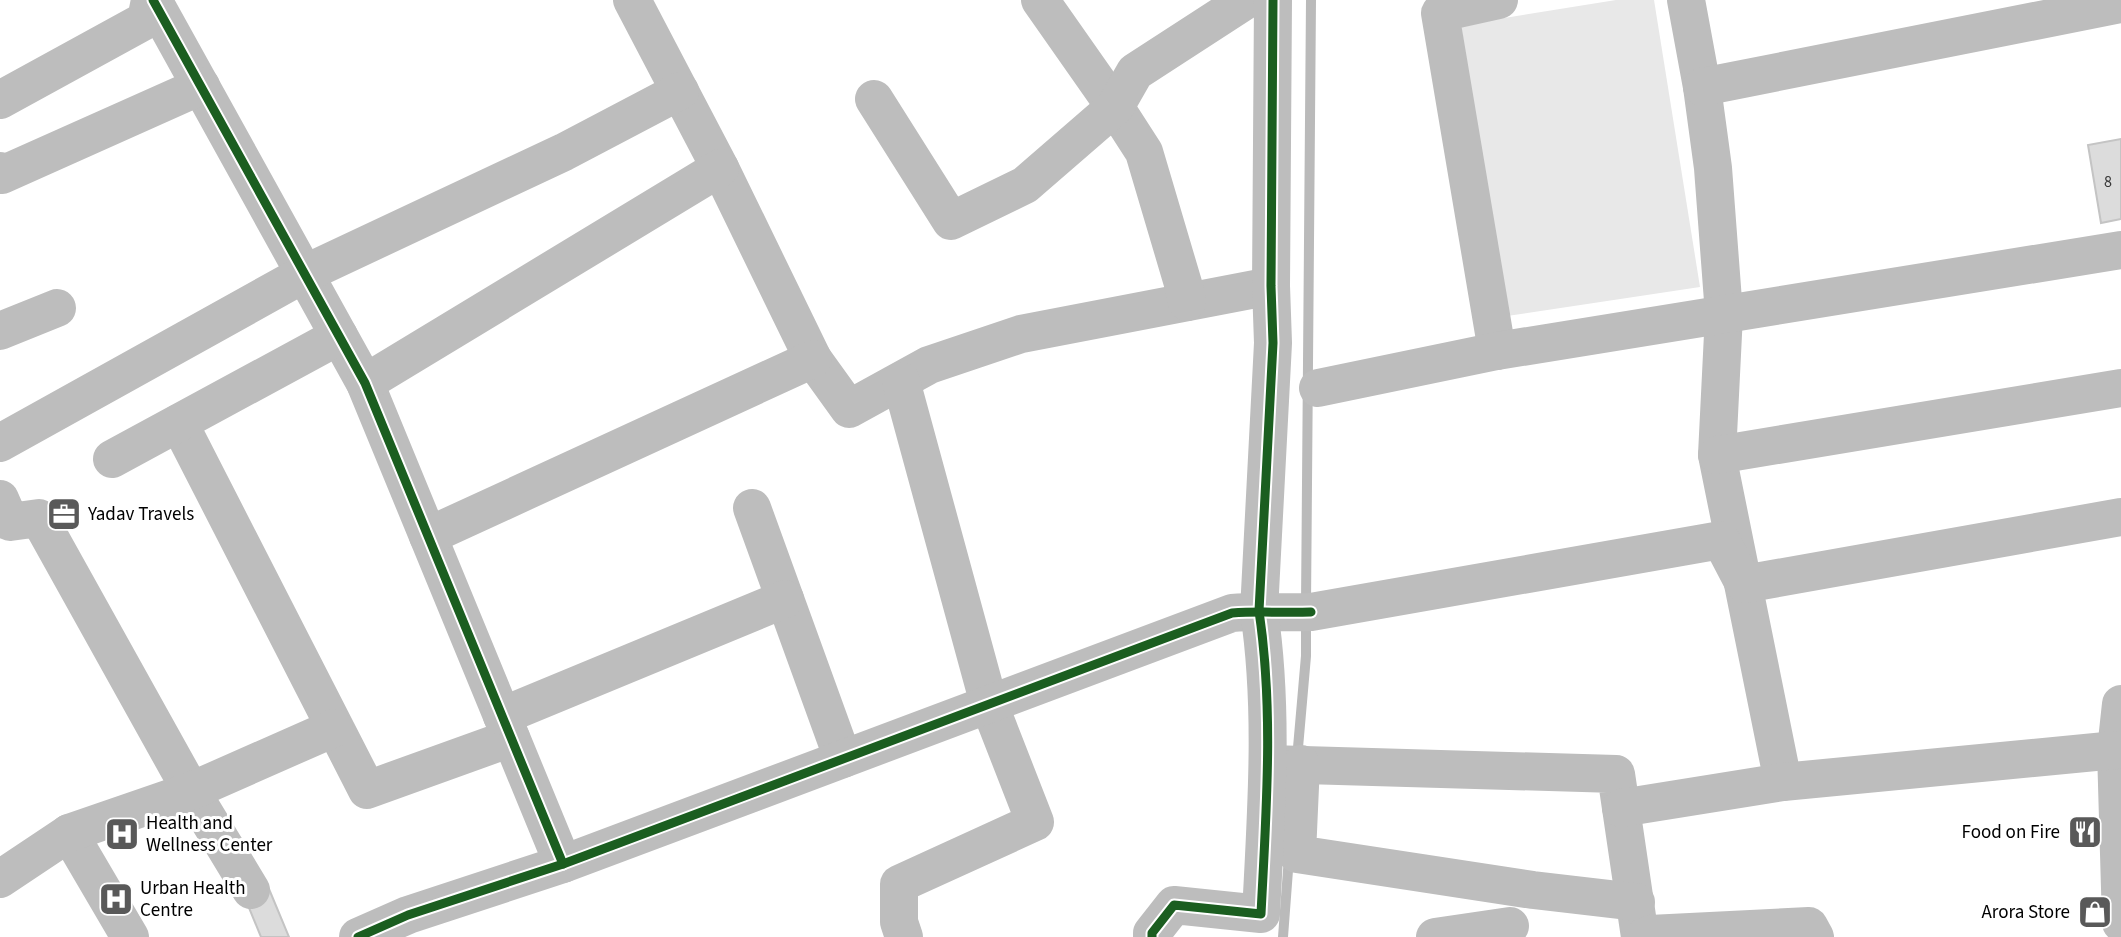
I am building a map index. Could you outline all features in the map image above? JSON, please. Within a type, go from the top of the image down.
[{"type":"street","points":[[152,0],[365,383],[562,863]]},
{"type":"street","points":[[0,100],[146,20],[152,0]]},
{"type":"street","points":[[632,0],[720,168],[814,359],[849,409],[929,365],[1021,334],[1271,286]]},
{"type":"street","points":[[1040,0],[1144,152],[1187,302]]},
{"type":"street","points":[[874,99],[951,221],[1025,185],[1115,107],[1135,72],[1246,0]]},
{"type":"street","points":[[1273,0],[1271,286],[1283,612],[1264,639],[1286,764],[1297,855],[1510,886],[1640,925],[1650,934],[1809,926],[1815,937]]},
{"type":"street","points":[[1497,351],[1440,13],[1499,0]]},
{"type":"street","points":[[1686,0],[1713,168],[1724,314],[1717,455],[1783,782]]},
{"type":"street","points":[[1702,87],[2121,4]]},
{"type":"street","points":[[0,171],[2,176],[201,86]]},
{"type":"street","points":[[0,443],[304,274],[564,152],[680,90]]},
{"type":"street","points":[[365,383],[720,168]]},
{"type":"street","points":[[1318,388],[1497,351],[2121,250]]},
{"type":"street","points":[[0,331],[57,308]]},
{"type":"street","points":[[112,459],[339,336]]},
{"type":"street","points":[[428,536],[814,359]]},
{"type":"street","points":[[901,381],[989,704],[1035,822],[899,884],[899,922],[904,937]]},
{"type":"street","points":[[1717,455],[2121,388]]},
{"type":"street","points":[[179,423],[367,790],[785,599]]},
{"type":"street","points":[[752,508],[843,759]]},
{"type":"street","points":[[3,517],[39,517],[191,791],[251,890]]},
{"type":"street","points":[[1744,584],[2121,517]]},
{"type":"street","points":[[358,937],[408,915],[562,863],[1232,613],[1283,612],[1721,540],[1744,584]]},
{"type":"street","points":[[2121,704],[2116,750],[2121,923]]},
{"type":"street","points":[[0,879],[69,833],[191,791],[334,728]]},
{"type":"street","points":[[1620,808],[1783,782],[2116,750]]},
{"type":"street","points":[[1286,764],[1616,774],[1640,925]]},
{"type":"street","points":[[1152,937],[1152,933],[1174,905],[1261,914],[1286,764]]},
{"type":"street","points":[[69,833],[130,937]]},
{"type":"street","points":[[1435,937],[1511,932],[1510,886]]},
{"type":"shaded area","points":[[1616,0],[1654,0],[1700,287],[1507,316],[1461,25]]},
{"type":"building","points":[[2121,139],[2121,219],[2101,223],[2088,145]]},
{"type":"building","points":[[269,889],[289,937],[261,937],[245,898]]},
{"type":"waterway","points":[[1306,605],[1311,0]]},
{"type":"waterway","points":[[1297,759],[1306,656],[1306,620]]},
{"type":"waterway","points":[[1283,937],[1289,857]]},
{"type":"cycle path","points":[[153,0],[365,383],[563,864]]},
{"type":"cycle path","points":[[1152,937],[1152,933],[1174,905],[1261,914],[1268,724],[1259,611],[1273,343],[1273,0]]},
{"type":"cycle path","points":[[358,937],[408,915],[563,864],[1232,613],[1311,612]]},
{"type":"place","name":"Yadav Travels","points":[[64,514]]},
{"type":"place","name":"Food on Fire","points":[[2085,832]]},
{"type":"place","name":"Health and Wellness Center","points":[[122,834]]},
{"type":"place","name":"Urban Health Centre","points":[[116,899]]},
{"type":"place","name":"Arora Store","points":[[2095,912]]}]
